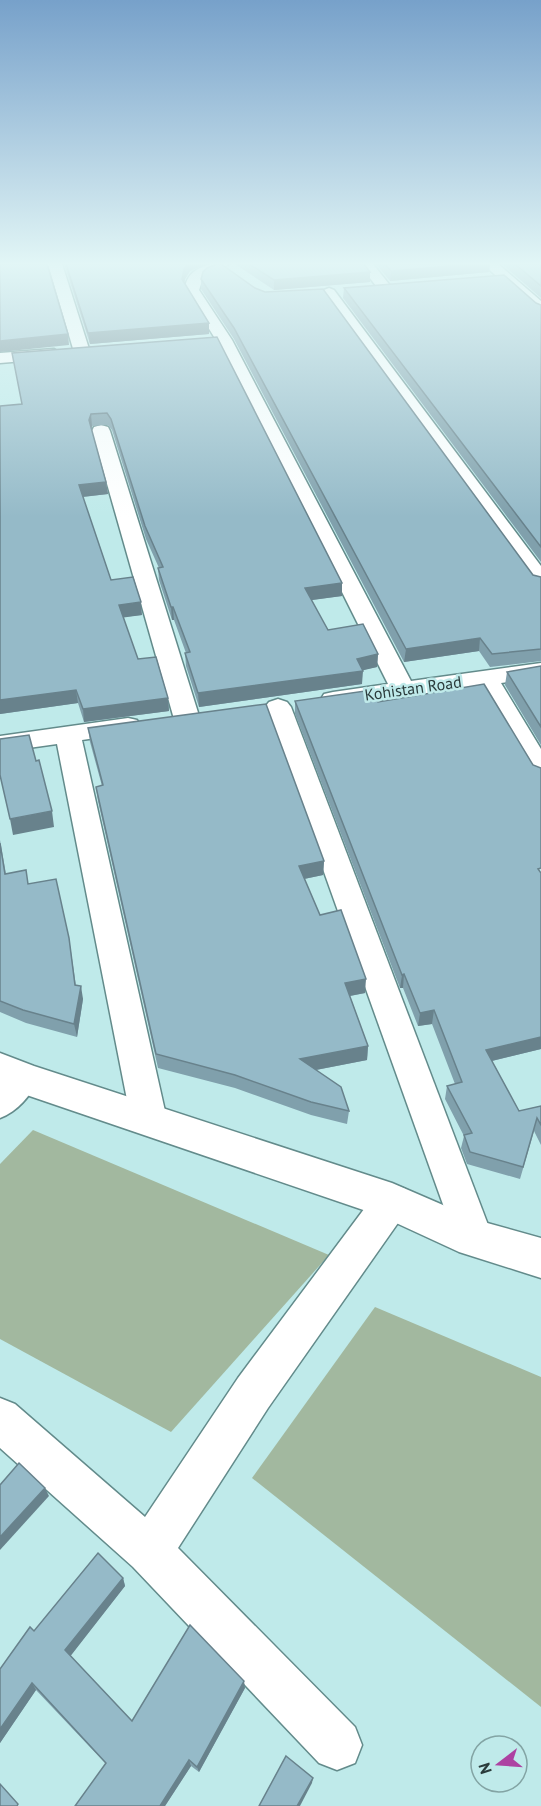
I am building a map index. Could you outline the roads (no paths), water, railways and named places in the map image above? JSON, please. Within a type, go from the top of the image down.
[{"type":"main road","points":[[7,1083],[149,1120],[392,1201],[474,1238],[541,1258]]},
{"type":"street","points":[[0,358],[88,352],[87,348]]},
{"type":"street","points":[[228,348],[403,689]]},
{"type":"street","points":[[370,348],[541,581]]},
{"type":"street","points":[[0,744],[178,720],[101,431]]},
{"type":"street","name":"Kohistan Road","points":[[474,1238],[286,706],[541,670]]},
{"type":"street","points":[[486,678],[541,771]]},
{"type":"street","points":[[68,735],[149,1120]]},
{"type":"street","points":[[149,1551],[253,1393],[392,1201]]},
{"type":"street","points":[[0,1419],[149,1551],[337,1745]]}]
